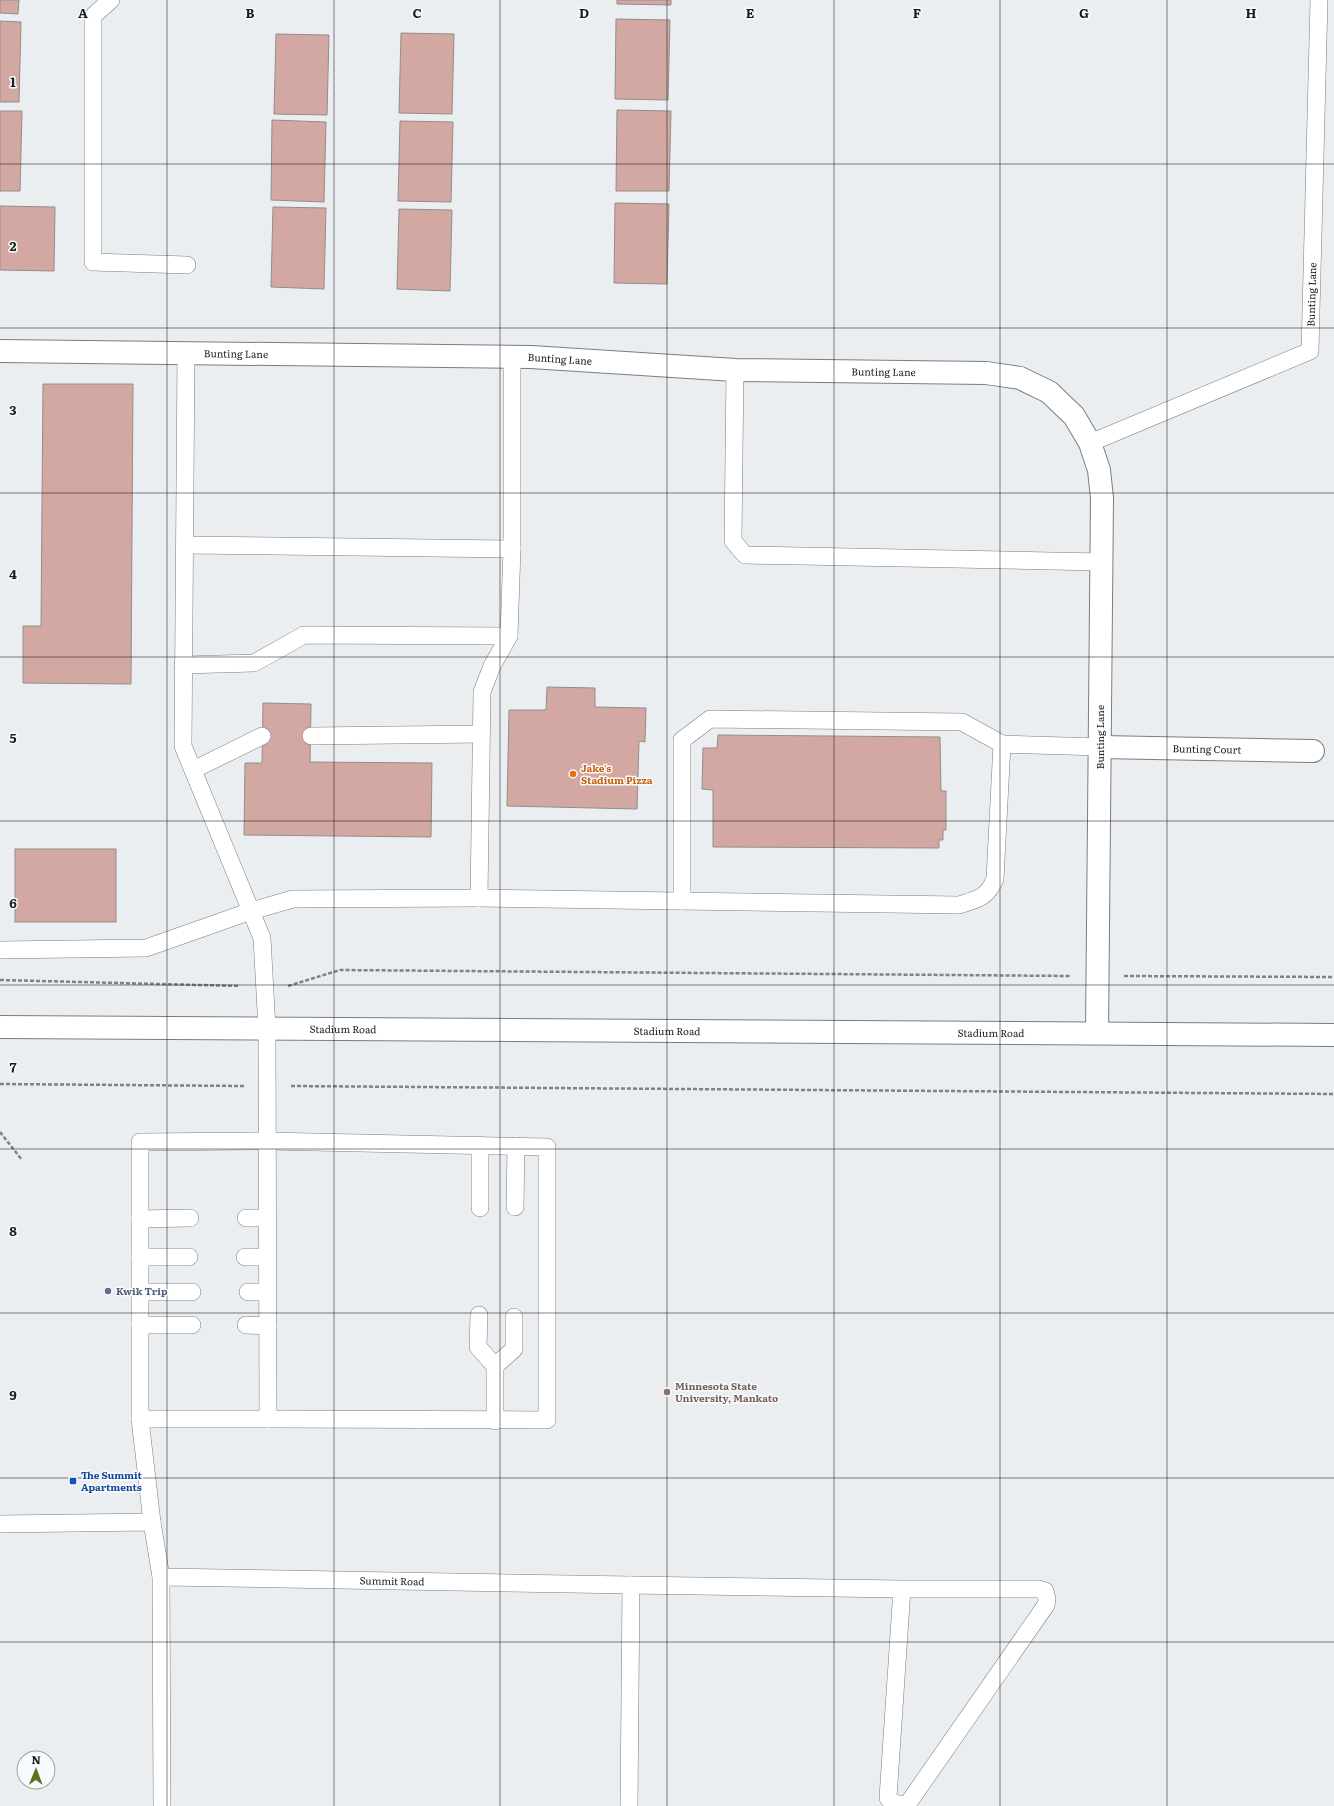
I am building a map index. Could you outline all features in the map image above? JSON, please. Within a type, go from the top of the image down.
[{"type":"street","name":"Bunting Lane","points":[[0,351],[512,357],[735,370],[986,373],[1020,378],[1049,392],[1074,416],[1090,443],[1099,470],[1102,498],[1097,1033]]},
{"type":"street","name":"Bunting Court","points":[[1100,747],[1313,751]]},
{"type":"street","name":"Stadium Road","points":[[0,1027],[1334,1035]]},
{"type":"lane","points":[[112,0],[93,16],[93,262],[187,265]]},
{"type":"lane","name":"Bunting Lane","points":[[1090,443],[1310,351],[1319,0]]},
{"type":"lane","points":[[186,353],[183,746],[262,938],[267,1086],[268,1419]]},
{"type":"lane","points":[[479,898],[482,692],[492,666],[509,636],[512,549],[512,357]]},
{"type":"lane","points":[[735,370],[734,541],[745,555],[1101,562]]},
{"type":"lane","points":[[185,545],[512,549]]},
{"type":"lane","points":[[183,665],[254,663],[304,635],[509,636]]},
{"type":"lane","points":[[682,901],[682,740],[710,719],[962,722],[1002,744],[1100,747]]},
{"type":"lane","points":[[310,736],[481,734]]},
{"type":"lane","points":[[193,770],[262,736]]},
{"type":"lane","points":[[0,950],[146,948],[251,911],[293,899],[479,898],[959,905],[974,901],[990,891],[995,879],[1002,744]]},
{"type":"lane","points":[[140,1419],[547,1420],[547,1147],[267,1141],[140,1142],[140,1419],[152,1522],[161,1577],[162,1806]]},
{"type":"lane","points":[[480,1146],[480,1208]]},
{"type":"lane","points":[[515,1207],[516,1146]]},
{"type":"lane","points":[[140,1219],[190,1218]]},
{"type":"lane","points":[[246,1218],[267,1218]]},
{"type":"lane","points":[[140,1257],[189,1257]]},
{"type":"lane","points":[[245,1257],[267,1258]]},
{"type":"lane","points":[[140,1292],[192,1292]]},
{"type":"lane","points":[[248,1292],[267,1292]]},
{"type":"lane","points":[[479,1315],[478,1347],[495,1366],[495,1421]]},
{"type":"lane","points":[[495,1366],[514,1349],[514,1317]]},
{"type":"lane","points":[[140,1325],[192,1325]]},
{"type":"lane","points":[[246,1325],[268,1326]]},
{"type":"lane","points":[[0,1524],[152,1522]]},
{"type":"lane","name":"Summit Road","points":[[161,1577],[902,1589],[1038,1589],[1045,1591],[1047,1599],[1046,1606],[907,1805],[892,1803],[888,1798],[902,1589]]},
{"type":"lane","points":[[629,1806],[631,1585]]},
{"type":"path","points":[[0,980],[286,987],[340,970],[1334,977]]},
{"type":"path","points":[[0,1084],[1334,1094]]},
{"type":"path","points":[[0,1132],[22,1160]]},
{"type":"building","points":[[0,0],[19,0],[18,14],[0,13]]},
{"type":"building","points":[[617,0],[671,0],[671,5],[617,4]]},
{"type":"building","points":[[616,19],[670,20],[668,100],[615,99]]},
{"type":"building","points":[[0,21],[21,22],[19,102],[0,102]]},
{"type":"building","points":[[401,33],[454,34],[452,114],[399,113]]},
{"type":"building","points":[[276,34],[329,35],[327,115],[274,114]]},
{"type":"building","points":[[617,110],[671,111],[669,191],[616,191]]},
{"type":"building","points":[[0,111],[22,111],[20,191],[0,191]]},
{"type":"building","points":[[272,120],[326,122],[324,202],[271,200]]},
{"type":"building","points":[[400,121],[453,122],[451,202],[398,201]]},
{"type":"building","points":[[615,203],[669,204],[667,284],[614,283]]},
{"type":"building","points":[[0,206],[55,207],[54,271],[0,270]]},
{"type":"building","points":[[273,207],[326,208],[324,289],[271,287]]},
{"type":"building","points":[[399,209],[452,210],[450,291],[397,289]]},
{"type":"building","points":[[43,384],[133,384],[131,684],[23,683],[23,626],[41,626]]},
{"type":"building","name":"Jake's Stadium Pizza","points":[[547,687],[595,688],[595,707],[646,708],[645,742],[639,741],[637,809],[507,806],[509,710],[546,710]]},
{"type":"building","points":[[263,703],[311,704],[310,762],[432,763],[431,837],[244,835],[245,763],[262,763]]},
{"type":"building","points":[[718,735],[940,737],[941,791],[946,791],[946,830],[943,830],[943,840],[939,840],[939,848],[713,847],[713,790],[702,789],[703,748],[717,748]]},
{"type":"building","points":[[15,849],[116,849],[116,922],[15,922]]},
{"type":"place","name":"Jake's Stadium Pizza","points":[[573,774]]},
{"type":"place","name":"Kwik Trip","points":[[108,1291]]},
{"type":"place","name":"Minnesota State University, Mankato","points":[[667,1392]]},
{"type":"place","name":"The Summit Apartments","points":[[73,1481]]}]
